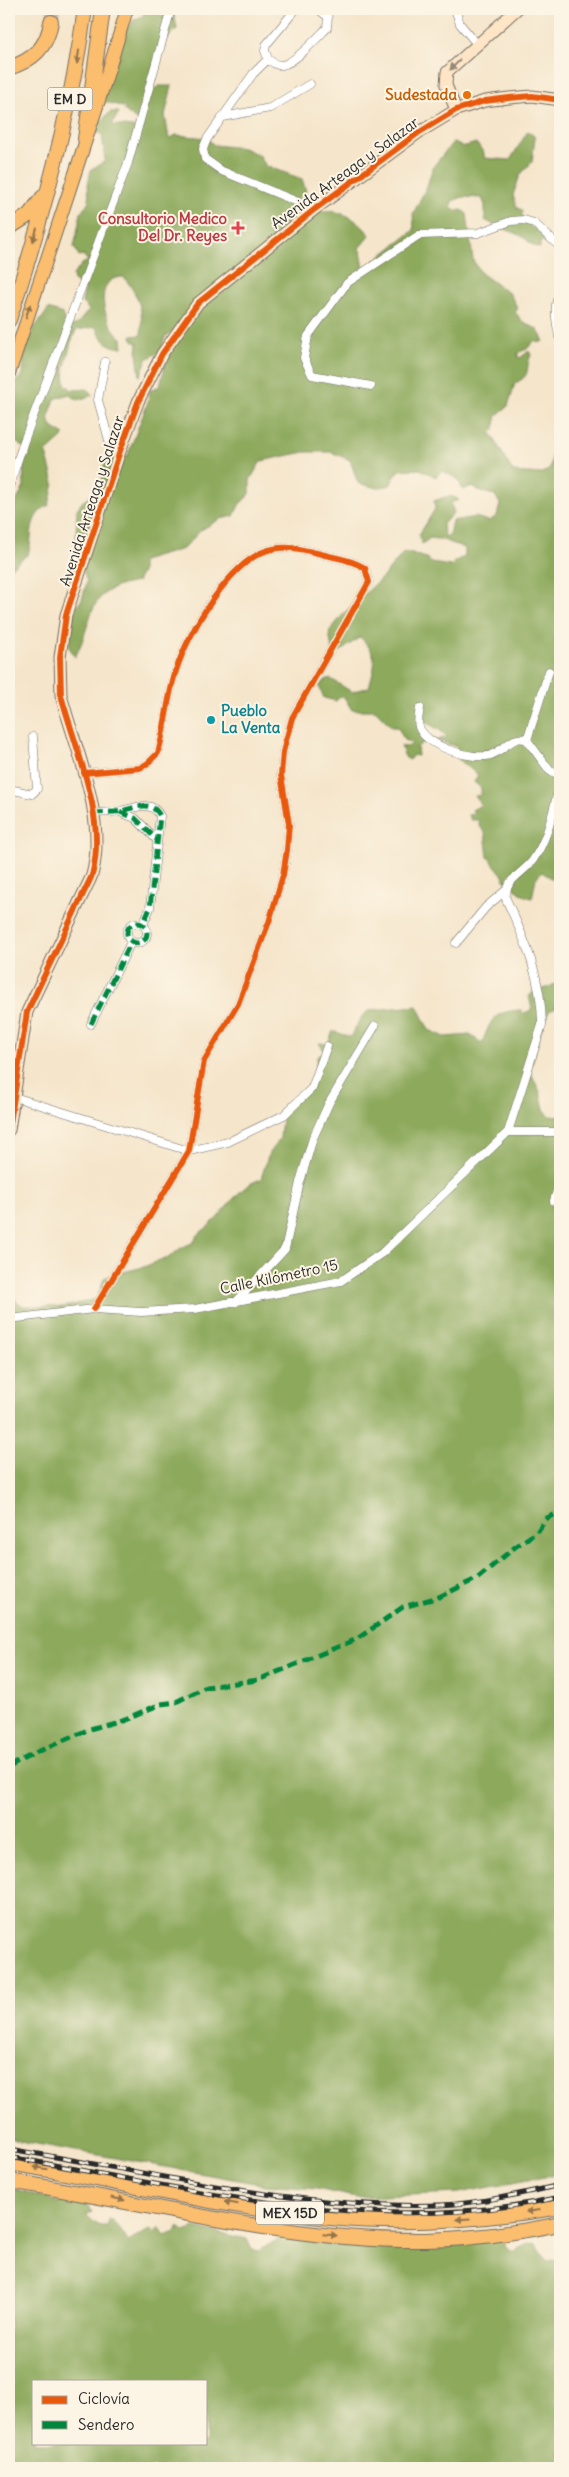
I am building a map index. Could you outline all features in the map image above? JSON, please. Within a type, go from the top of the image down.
[{"type":"highway","name":"EM D","points":[[9,320],[49,189],[68,112],[85,9]]},
{"type":"highway","name":"EM D","points":[[85,139],[103,9]]},
{"type":"highway","points":[[9,68],[26,62],[42,49],[49,36],[51,22]]},
{"type":"highway","points":[[9,228],[29,215],[49,189]]},
{"type":"highway","name":"MEX 15D","points":[[9,2163],[278,2211],[330,2218],[437,2221],[511,2214],[558,2207]]},
{"type":"highway","name":"MEX 15D","points":[[9,2181],[320,2234],[424,2240],[507,2233],[554,2225]]},
{"type":"main road","points":[[9,374],[127,9]]},
{"type":"street","points":[[9,487],[24,441],[128,162],[171,9]]},
{"type":"street","points":[[296,9],[266,45],[265,52],[268,59],[276,65],[283,65],[296,58],[327,28],[328,17],[318,9]]},
{"type":"street","points":[[455,9],[460,24],[477,44]]},
{"type":"street","points":[[456,110],[446,84],[448,72],[518,9]]},
{"type":"street","points":[[268,59],[253,74],[207,139],[203,149],[205,159],[222,171],[315,208]]},
{"type":"street","points":[[223,118],[270,108],[310,84]]},
{"type":"street","name":"Avenida Arteaga y Salazar","points":[[9,1130],[11,1096],[27,1012],[93,871],[95,854],[94,813],[61,695],[59,680],[62,635],[120,451],[138,402],[162,354],[198,303],[315,208],[418,133],[456,110],[485,101],[532,96],[560,100]]},
{"type":"street","points":[[371,386],[312,375],[304,358],[308,336],[347,283],[419,235],[478,233],[511,221],[524,220],[534,223],[560,247]]},
{"type":"street","points":[[559,337],[556,319],[557,299],[560,294]]},
{"type":"street","points":[[105,362],[98,400],[110,444],[120,451]]},
{"type":"street","points":[[84,773],[140,768],[158,753],[176,671],[191,633],[212,599],[248,561],[271,549],[296,548],[340,558],[365,568],[369,582],[288,728],[281,775],[289,824],[283,875],[269,922],[238,1004],[204,1061],[189,1151],[94,1309]]},
{"type":"street","points":[[528,740],[549,671]]},
{"type":"street","points":[[420,708],[418,724],[424,734],[448,749],[479,757],[491,754],[520,737],[528,740],[550,771],[560,775]]},
{"type":"street","points":[[9,789],[32,794],[37,789],[33,737]]},
{"type":"street","points":[[456,943],[486,907],[531,862],[545,841],[560,783]]},
{"type":"street","points":[[94,813],[120,812],[135,806],[147,806],[157,811],[160,824],[156,839],[150,908],[143,925],[147,934],[141,943],[131,942]]},
{"type":"street","points":[[120,812],[135,818],[156,839]]},
{"type":"street","points":[[504,891],[530,952],[542,1013],[542,1025],[508,1132],[560,1132]]},
{"type":"street","points":[[131,942],[126,932],[128,927],[138,923],[143,925]]},
{"type":"street","points":[[91,1024],[131,942]]},
{"type":"street","points":[[236,1302],[285,1249],[300,1182],[313,1138],[329,1103],[374,1026]]},
{"type":"street","points":[[11,1096],[189,1151],[228,1142],[284,1115],[312,1088],[327,1046]]},
{"type":"street","name":"Calle Kilómetro 15","points":[[9,1319],[94,1309],[141,1312],[195,1309],[341,1281],[382,1253],[508,1132]]},
{"type":"street","points":[[554,1201],[560,1182]]},
{"type":"green space","points":[[144,9],[173,9],[177,29],[162,44],[150,82],[153,90],[159,86],[172,86],[165,115],[169,139],[176,135],[207,138],[214,145],[243,148],[259,155],[266,166],[302,179],[306,191],[293,204],[293,213],[296,219],[307,214],[327,211],[346,215],[354,220],[370,235],[359,248],[364,269],[414,230],[413,214],[427,186],[433,167],[453,142],[463,147],[476,143],[484,153],[484,158],[510,160],[528,131],[535,137],[532,162],[520,175],[513,195],[517,208],[522,210],[522,216],[530,226],[554,242],[540,241],[540,248],[523,237],[485,220],[485,205],[482,198],[463,197],[452,201],[451,208],[456,211],[462,210],[467,214],[473,260],[481,273],[510,294],[518,309],[515,312],[523,322],[537,329],[544,341],[538,343],[535,340],[528,348],[518,353],[520,358],[529,351],[531,355],[526,374],[515,383],[508,406],[497,415],[494,430],[491,433],[513,472],[541,474],[550,469],[553,450],[557,441],[560,441],[560,884],[542,872],[536,878],[532,898],[525,896],[506,882],[488,857],[485,832],[479,826],[479,820],[471,820],[468,815],[474,813],[472,810],[481,805],[475,796],[481,795],[481,788],[474,782],[478,775],[457,758],[457,747],[437,740],[447,737],[443,733],[420,719],[427,740],[417,747],[418,756],[413,755],[409,760],[405,757],[401,746],[408,747],[412,743],[404,740],[398,727],[392,727],[375,710],[352,710],[344,697],[340,696],[336,701],[324,698],[319,686],[327,679],[331,679],[352,692],[369,687],[374,666],[373,655],[370,649],[360,637],[341,651],[332,650],[329,632],[345,612],[383,577],[404,552],[427,558],[431,563],[451,566],[457,560],[465,557],[465,548],[443,540],[430,538],[422,544],[419,535],[435,509],[434,501],[450,496],[459,500],[450,503],[454,512],[443,524],[444,536],[449,536],[452,521],[475,517],[489,521],[497,516],[500,504],[495,495],[482,492],[472,486],[463,490],[458,479],[442,471],[436,477],[420,469],[399,470],[390,485],[377,488],[358,483],[350,460],[331,452],[305,452],[261,461],[250,480],[250,494],[239,505],[234,516],[220,519],[201,530],[183,549],[142,561],[142,572],[137,582],[120,586],[107,592],[99,599],[75,657],[69,647],[72,614],[82,599],[87,582],[83,569],[83,556],[76,540],[77,509],[83,501],[99,492],[105,461],[110,457],[127,457],[148,402],[150,390],[160,386],[168,353],[179,326],[165,337],[161,351],[147,359],[140,376],[137,353],[138,343],[133,341],[131,336],[141,335],[141,311],[134,292],[124,277],[114,279],[107,284],[104,292],[106,313],[115,332],[122,338],[123,347],[110,345],[100,335],[96,327],[76,330],[71,342],[64,370],[65,384],[72,390],[87,389],[93,395],[78,400],[69,394],[55,399],[48,419],[53,428],[65,435],[46,452],[54,483],[49,505],[42,509],[34,520],[28,554],[9,569],[9,515],[24,487],[23,462],[30,456],[28,444],[22,447],[15,441],[11,470],[9,472],[9,388],[23,374],[28,339],[48,309],[63,314],[65,323],[73,326],[89,310],[82,303],[85,287],[74,282],[73,275],[82,264],[88,261],[83,255],[79,256],[74,247],[81,213],[89,201],[88,184],[91,170],[105,161],[102,134],[95,132],[100,122],[110,112],[119,112],[112,125],[133,127],[135,130],[144,129],[143,122],[135,119],[124,110],[126,108],[100,100],[126,29],[134,20],[143,16]]},
{"type":"green space","points":[[555,984],[560,986],[560,1006],[549,1011],[541,1030],[530,1071],[540,1092],[544,1109],[549,1116],[560,1117],[560,2174],[459,2193],[356,2197],[316,2189],[266,2185],[9,2139],[9,1290],[14,1295],[14,1299],[23,1306],[64,1307],[97,1299],[104,1278],[167,1259],[181,1248],[194,1242],[199,1234],[218,1217],[240,1192],[253,1182],[261,1179],[269,1153],[280,1138],[282,1117],[290,1103],[314,1079],[317,1057],[325,1052],[319,1043],[328,1044],[333,1031],[350,1037],[363,1015],[370,1010],[417,1006],[429,1030],[445,1037],[470,1035],[482,1043],[491,1022],[499,1015],[504,1012],[521,1010],[521,1014],[532,1010],[529,996],[534,991]]},
{"type":"green space","points":[[9,2188],[58,2202],[88,2205],[92,2212],[86,2215],[100,2226],[107,2226],[110,2219],[128,2242],[151,2229],[154,2233],[159,2228],[165,2236],[175,2232],[179,2227],[184,2232],[194,2228],[247,2239],[251,2248],[258,2251],[282,2237],[327,2243],[343,2241],[366,2245],[476,2239],[501,2241],[503,2236],[506,2237],[505,2247],[513,2252],[527,2244],[535,2243],[547,2261],[560,2259],[560,2468],[9,2468]]},
{"type":"tunnel","points":[[51,22],[52,9]]},
{"type":"railway","points":[[9,2149],[224,2188],[332,2202],[386,2205],[456,2204],[500,2198],[560,2185]]},
{"type":"railway","points":[[9,2157],[215,2194],[283,2204],[352,2211],[421,2213],[491,2209],[560,2197]]},
{"type":"marked path","points":[[94,813],[118,812],[148,806],[157,811],[160,816],[150,908],[143,925]]},
{"type":"marked path","points":[[120,812],[135,818],[156,839]]},
{"type":"marked path","points":[[137,923],[144,926],[147,933],[144,940],[137,943],[130,940],[127,933],[130,926],[137,923]]},
{"type":"marked path","points":[[91,1024],[131,942]]},
{"type":"marked path","points":[[9,1767],[37,1752],[90,1729],[125,1719],[161,1704],[176,1702],[206,1687],[258,1680],[357,1639],[403,1607],[439,1597],[478,1578],[515,1547],[537,1532],[547,1518],[560,1512]]},
{"type":"cycle path","points":[[9,1130],[27,1012],[91,879],[96,850],[95,827],[87,782],[61,695],[60,657],[66,615],[138,402],[162,354],[198,303],[315,209],[418,133],[456,110],[485,101],[532,96],[560,100]]},
{"type":"cycle path","points":[[84,773],[140,768],[158,753],[176,671],[190,637],[213,599],[242,566],[258,555],[273,549],[286,548],[299,549],[341,559],[356,563],[365,568],[369,582],[292,718],[283,752],[281,775],[289,824],[283,875],[269,922],[238,1004],[204,1061],[189,1151],[94,1309]]},
{"type":"place","name":"Sudestada","points":[[467,95]]},
{"type":"place","name":"Consultorio Medico Del Dr. Reyes","points":[[238,228]]},
{"type":"place","name":"Pueblo La Venta","points":[[211,720]]}]
